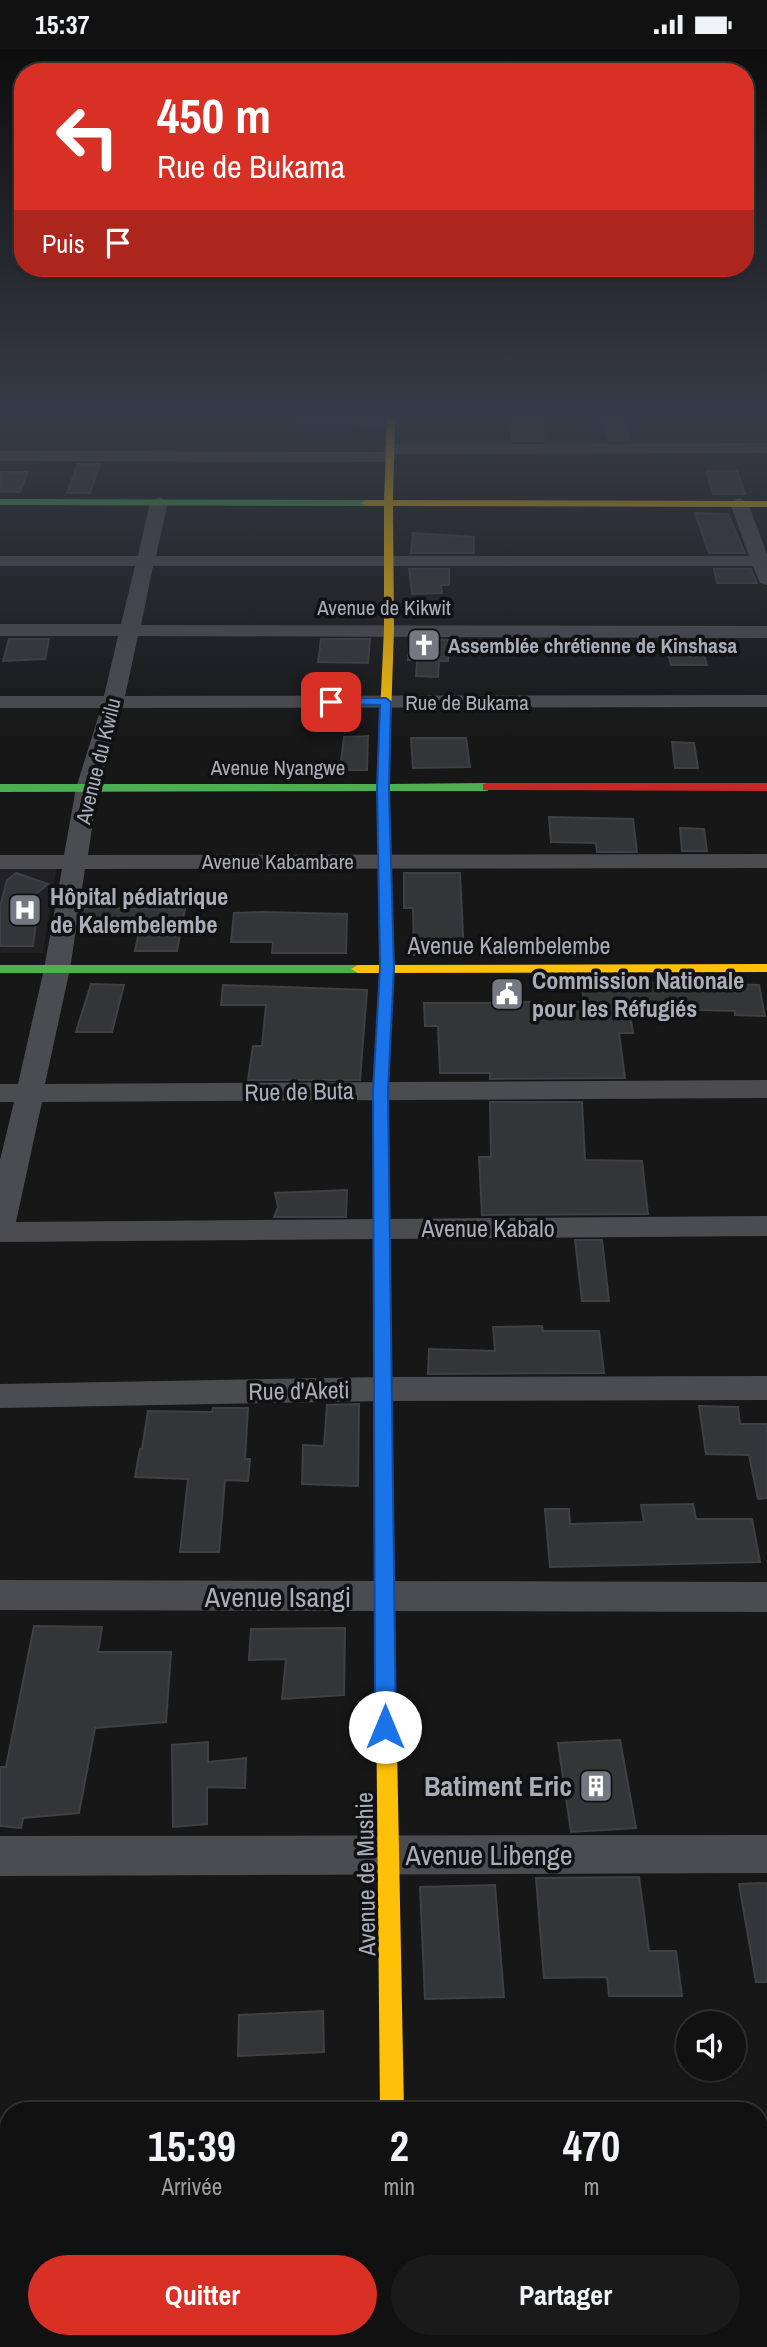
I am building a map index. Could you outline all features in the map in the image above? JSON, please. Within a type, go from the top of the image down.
[{"type":"street","name":"Avenue du Kwilu","points":[[0,1229],[58,969],[87,788],[113,702],[153,526]]},
{"type":"street","name":"Avenue de Mushie","points":[[389,526],[389,629],[383,788],[387,968],[380,1090],[387,1856],[393,2102]]},
{"type":"street","points":[[747,526],[767,579]]},
{"type":"street","points":[[0,561],[760,561]]},
{"type":"street","name":"Avenue de Kikwit","points":[[0,630],[767,632]]},
{"type":"street","name":"Rue de Bukama","points":[[0,702],[767,701]]},
{"type":"street","name":"Avenue Nyangwe","points":[[0,788],[767,787]]},
{"type":"street","name":"Avenue Kabambare","points":[[0,862],[767,860]]},
{"type":"street","name":"Avenue Kalembelembe","points":[[0,969],[767,968]]},
{"type":"street","name":"Rue de Buta","points":[[0,1093],[767,1089]]},
{"type":"street","name":"Avenue Kabalo","points":[[0,1229],[767,1226]]},
{"type":"street","name":"Rue d'Aketi","points":[[0,1396],[383,1389],[767,1388]]},
{"type":"street","name":"Avenue Isangi","points":[[0,1595],[767,1597]]},
{"type":"street","name":"Avenue Libenge","points":[[0,1856],[767,1854]]},
{"type":"shaded area","name":"Hôpital pédiatrique de Kalembelembe","points":[[0,866],[57,866],[43,953],[0,953]]},
{"type":"building","points":[[700,526],[733,526],[745,553],[709,553]]},
{"type":"building","points":[[413,533],[474,537],[474,553],[411,553]]},
{"type":"building","points":[[409,569],[449,569],[449,585],[441,585],[442,593],[412,594]]},
{"type":"building","points":[[714,569],[751,569],[757,583],[717,583]]},
{"type":"building","points":[[9,639],[49,639],[45,659],[3,661]]},
{"type":"building","points":[[321,639],[370,639],[368,663],[318,662]]},
{"type":"building","points":[[409,639],[448,640],[448,661],[439,661],[438,677],[416,676],[417,660],[408,660]]},
{"type":"building","points":[[665,642],[700,642],[707,665],[671,665]]},
{"type":"building","points":[[368,736],[367,770],[340,770],[344,737]]},
{"type":"building","points":[[411,738],[466,738],[470,767],[413,768]]},
{"type":"building","points":[[672,742],[694,743],[698,768],[675,768]]},
{"type":"building","points":[[549,817],[633,819],[637,852],[597,852],[596,843],[551,842]]},
{"type":"building","points":[[680,828],[704,829],[707,851],[682,851]]},
{"type":"building","points":[[16,873],[48,884],[19,907],[38,907],[33,946],[0,946],[0,907],[7,880]]},
{"type":"building","points":[[404,873],[460,873],[464,955],[414,955],[413,908],[404,908]]},
{"type":"building","points":[[83,908],[185,909],[177,951],[135,951],[140,927],[79,927]]},
{"type":"building","points":[[234,913],[347,914],[346,953],[272,953],[273,942],[231,942]]},
{"type":"building","points":[[581,981],[759,985],[765,1016],[735,1015],[735,1011],[629,1008],[633,1033],[619,1033],[625,1078],[490,1079],[490,1073],[440,1073],[438,1026],[425,1026],[424,1003],[497,1003],[495,986],[515,986],[517,1002],[584,1002]]},
{"type":"building","points":[[91,984],[124,985],[112,1032],[76,1032]]},
{"type":"building","points":[[223,985],[367,990],[360,1080],[248,1080],[253,1046],[262,1046],[266,1005],[221,1005]]},
{"type":"building","points":[[490,1102],[582,1102],[585,1160],[642,1161],[648,1214],[482,1215],[479,1157],[491,1157]]},
{"type":"building","points":[[347,1190],[346,1217],[274,1217],[278,1207],[275,1193]]},
{"type":"building","points":[[575,1240],[602,1240],[609,1301],[582,1301]]},
{"type":"building","points":[[542,1326],[543,1331],[599,1331],[604,1373],[428,1374],[429,1349],[495,1351],[493,1327]]},
{"type":"building","points":[[359,1404],[358,1486],[302,1484],[303,1445],[324,1446],[327,1405]]},
{"type":"building","points":[[699,1406],[738,1407],[740,1424],[767,1424],[767,1498],[758,1499],[749,1455],[706,1454]]},
{"type":"building","points":[[213,1408],[248,1408],[245,1459],[250,1459],[248,1481],[225,1480],[219,1552],[180,1552],[188,1479],[135,1477],[148,1411],[212,1412]]},
{"type":"building","points":[[693,1504],[696,1519],[752,1519],[760,1562],[550,1567],[545,1509],[569,1509],[570,1524],[644,1522],[641,1505]]},
{"type":"building","points":[[34,1626],[102,1627],[98,1652],[171,1652],[166,1722],[95,1728],[79,1813],[23,1818],[21,1828],[0,1826],[0,1767],[6,1767]]},
{"type":"building","points":[[345,1628],[344,1695],[282,1699],[286,1659],[249,1660],[251,1629]]},
{"type":"building","name":"Batiment Eric","points":[[620,1740],[636,1828],[571,1832],[558,1743]]},
{"type":"building","points":[[208,1742],[208,1762],[246,1758],[245,1788],[207,1787],[207,1824],[173,1827],[172,1745]]},
{"type":"building","points":[[639,1877],[649,1951],[676,1951],[682,1996],[609,1996],[607,1977],[544,1978],[536,1878]]},
{"type":"building","points":[[767,1883],[767,1982],[756,1982],[739,1884]]},
{"type":"building","points":[[495,1885],[504,1997],[425,1999],[420,1887]]},
{"type":"building","points":[[323,2011],[324,2052],[238,2056],[239,2015]]},
{"type":"traffic: fast","points":[[380,1112],[387,968],[383,777]]},
{"type":"traffic: fast","points":[[0,788],[487,787]]},
{"type":"traffic: fast","points":[[0,969],[358,969]]},
{"type":"traffic: fast","points":[[382,1348],[386,1695]]},
{"type":"traffic: slow","points":[[383,777],[389,629],[388,526]]},
{"type":"traffic: slow","points":[[358,969],[767,968]]},
{"type":"traffic: slow","points":[[386,1695],[392,2102]]},
{"type":"traffic: jam","points":[[487,787],[767,787]]},
{"type":"traffic: jam","points":[[380,1112],[382,1348]]},
{"type":"place","name":"Assemblée chrétienne de Kinshasa","points":[[424,645]]},
{"type":"place","name":"Hôpital pédiatrique de Kalembelembe","points":[[25,910]]},
{"type":"place","name":"Commission Nationale pour les Réfugiés","points":[[507,994]]},
{"type":"place","name":"Batiment Eric","points":[[596,1786]]},
{"type":"route","points":[[331,702],[386,702],[383,788],[387,968],[380,1090],[385,1727]]}]
